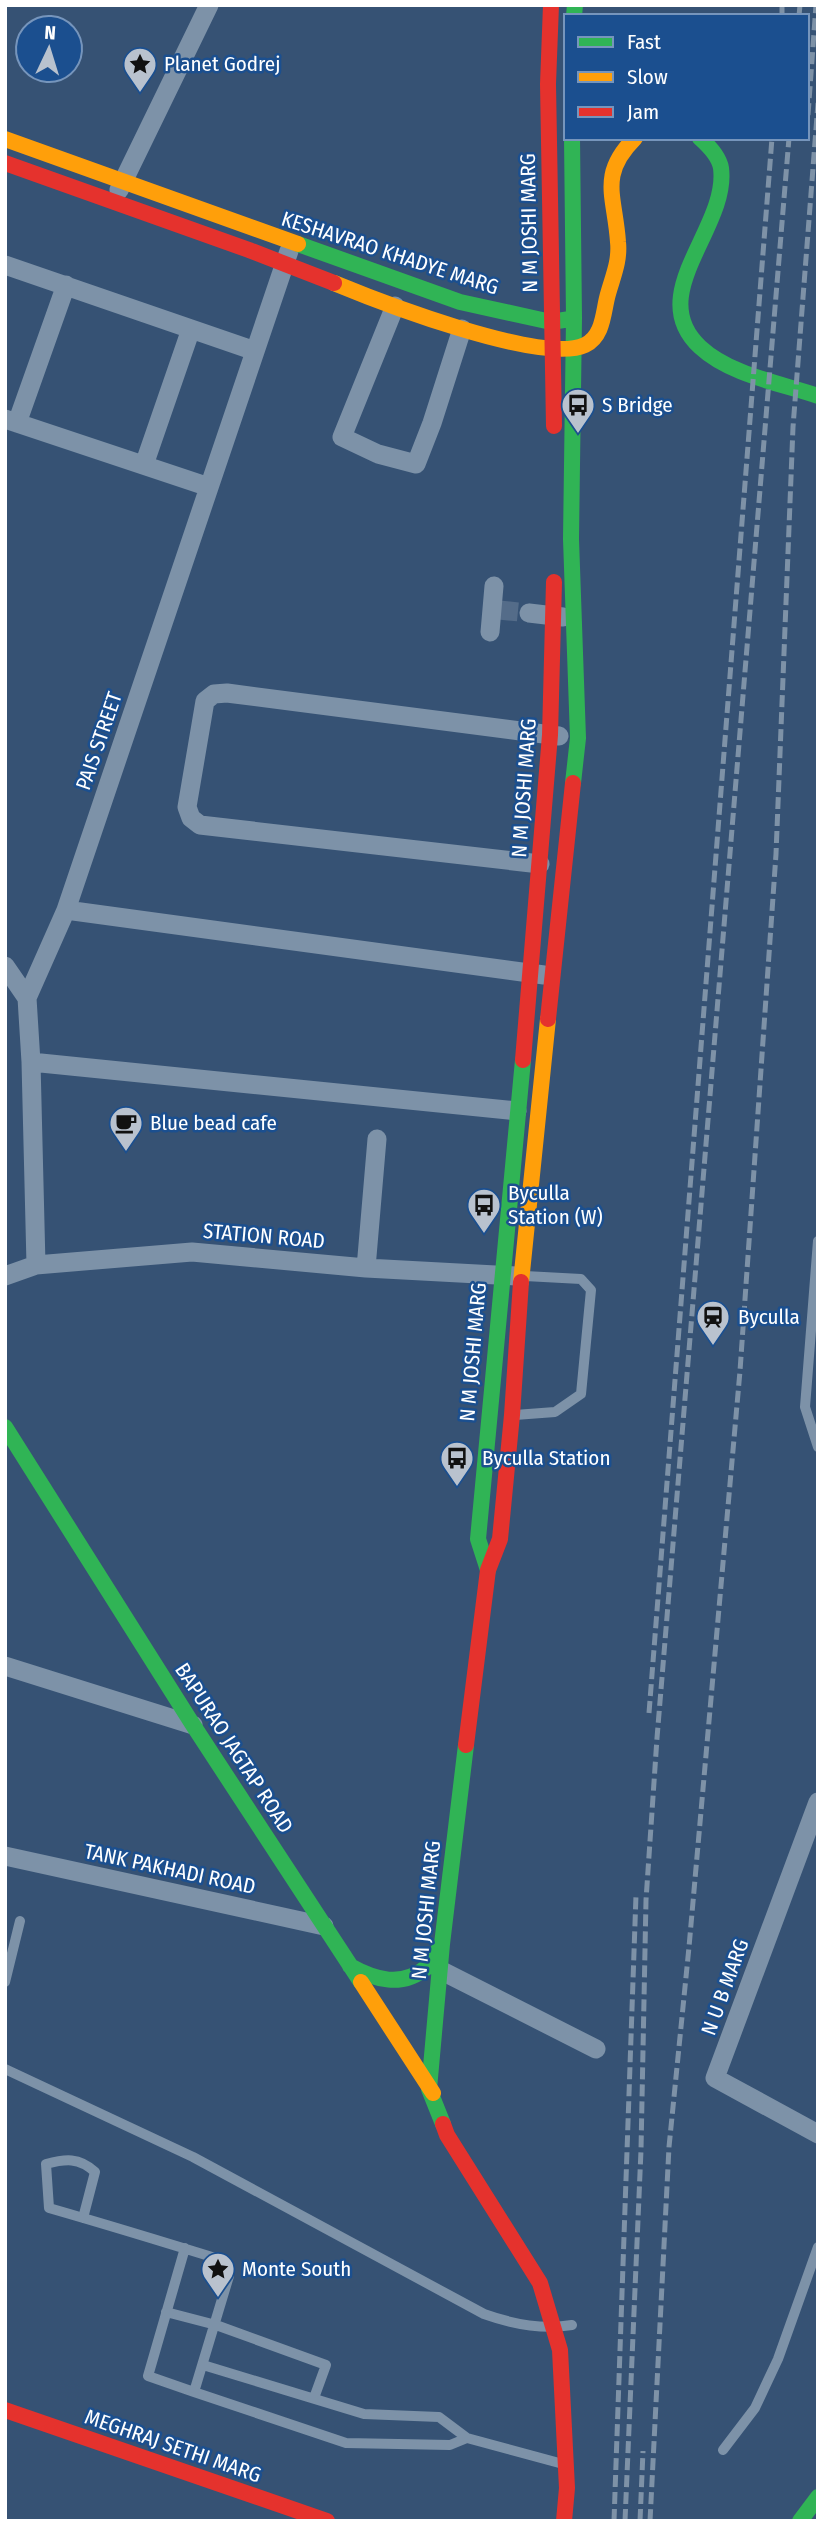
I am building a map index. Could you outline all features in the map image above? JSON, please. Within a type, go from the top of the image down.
[{"type":"main road","name":"N M JOSHI MARG","points":[[551,5],[548,84],[555,444]]},
{"type":"main road","points":[[548,84],[564,85]]},
{"type":"main road","name":"KESHAVRAO KHADYE MARG","points":[[5,139],[460,302],[551,323],[574,318],[607,296]]},
{"type":"main road","name":"N M JOSHI MARG","points":[[564,2521],[567,2465],[560,2350],[540,2283],[447,2134],[429,2089],[442,1944],[488,1570],[500,1539],[512,1415],[511,1276],[517,1111],[570,539],[574,349],[572,140]]},
{"type":"main road","points":[[574,349],[592,341],[603,321],[607,296],[618,262],[618,240],[610,194],[612,170],[621,149],[632,140]]},
{"type":"main road","points":[[703,140],[721,167],[720,187],[684,282],[680,312],[686,331],[699,347],[727,364],[818,396]]},
{"type":"main road","name":"KESHAVRAO KHADYE MARG","points":[[5,163],[462,329],[553,348],[574,349]]},
{"type":"main road","name":"N M JOSHI MARG","points":[[488,1570],[478,1539],[489,1412],[553,977],[578,738],[562,617],[556,485]]},
{"type":"main road","points":[[543,822],[567,824]]},
{"type":"main road","name":"BAPURAO JAGTAP ROAD","points":[[5,1427],[193,1725],[429,2089]]},
{"type":"main road","points":[[350,1966],[372,1978],[393,1980],[411,1976],[428,1966],[442,1944]]},
{"type":"main road","points":[[429,2089],[463,2126]]},
{"type":"main road","name":"MEGHRAJ SETHI MARG","points":[[5,2410],[327,2521]]},
{"type":"main road","points":[[800,2521],[818,2497]]},
{"type":"street","points":[[113,202],[209,5]]},
{"type":"street","name":"PAIS STREET","points":[[36,1265],[31,1062],[26,998],[66,910],[292,243]]},
{"type":"street","points":[[5,265],[255,351]]},
{"type":"street","points":[[66,285],[11,421],[209,487]]},
{"type":"street","points":[[396,306],[342,437],[378,454],[416,464],[462,329]]},
{"type":"street","points":[[144,465],[191,329]]},
{"type":"street","points":[[490,632],[495,610],[494,586]]},
{"type":"street","points":[[529,613],[562,617]]},
{"type":"street","points":[[540,864],[200,825],[191,818],[187,807],[205,701],[214,694],[227,692],[578,738]]},
{"type":"street","points":[[66,910],[553,977]]},
{"type":"street","points":[[5,966],[26,998]]},
{"type":"street","points":[[31,1062],[517,1111]]},
{"type":"street","points":[[366,1268],[377,1139]]},
{"type":"street","name":"STATION ROAD","points":[[5,1276],[36,1265],[192,1252],[366,1268],[511,1276]]},
{"type":"street","points":[[5,1666],[193,1725]]},
{"type":"street","name":"N U B MARG","points":[[818,1802],[715,2078],[818,2134]]},
{"type":"street","name":"TANK PAKHADI ROAD","points":[[5,1856],[324,1926]]},
{"type":"street","points":[[440,1970],[596,2049]]},
{"type":"lane","points":[[818,1241],[805,1406],[818,1447]]},
{"type":"lane","points":[[489,1412],[512,1415],[555,1412],[581,1394],[591,1290],[582,1279],[511,1276]]},
{"type":"lane","points":[[5,1983],[20,1921]]},
{"type":"lane","points":[[5,2069],[193,2157],[484,2314],[506,2322],[554,2328],[572,2324]]},
{"type":"lane","points":[[83,2218],[95,2172],[87,2165],[68,2158],[46,2164],[49,2208],[225,2261],[229,2276],[194,2392]]},
{"type":"lane","points":[[723,2450],[755,2408],[778,2359],[818,2247]]},
{"type":"lane","points":[[185,2248],[148,2376],[346,2443],[450,2445],[467,2438]]},
{"type":"lane","points":[[166,2312],[216,2325],[326,2365],[314,2399]]},
{"type":"lane","points":[[203,2364],[364,2414],[439,2417],[467,2438],[567,2465]]},
{"type":"tunnel","points":[[499,610],[529,613]]},
{"type":"railway","points":[[782,5],[782,14]]},
{"type":"railway","points":[[799,14],[800,5]]},
{"type":"railway","points":[[809,101],[816,5]]},
{"type":"railway","points":[[650,2521],[669,2147],[740,1371],[776,854],[793,427],[818,103]]},
{"type":"railway","points":[[649,1713],[772,140]]},
{"type":"railway","points":[[625,2521],[641,2150],[646,1900],[657,1738],[789,140]]},
{"type":"railway","points":[[614,2521],[636,1895]]},
{"type":"railway","points":[[640,2521],[643,2451]]},
{"type":"traffic: fast","points":[[574,14],[575,5]]},
{"type":"traffic: fast","points":[[572,140],[574,318],[571,539],[578,738],[573,783]]},
{"type":"traffic: fast","points":[[702,140],[720,164],[720,191],[684,283],[680,305],[685,327],[700,347],[726,365],[818,396]]},
{"type":"traffic: fast","points":[[298,244],[460,302],[551,322],[570,319]]},
{"type":"traffic: fast","points":[[488,1570],[478,1539],[523,1060]]},
{"type":"traffic: fast","points":[[5,1427],[193,1725],[361,1982]]},
{"type":"traffic: fast","points":[[443,2124],[429,2089],[442,1944],[466,1745]]},
{"type":"traffic: fast","points":[[350,1966],[388,1980],[408,1978],[427,1967],[442,1944]]},
{"type":"traffic: fast","points":[[800,2521],[818,2497]]},
{"type":"traffic: slow","points":[[5,139],[298,244]]},
{"type":"traffic: slow","points":[[334,283],[422,316],[499,339],[564,349],[585,345],[596,336],[602,322],[617,262],[618,242],[611,187],[616,163],[633,140]]},
{"type":"traffic: slow","points":[[521,1282],[548,1019]]},
{"type":"traffic: slow","points":[[361,1982],[433,2093]]},
{"type":"traffic: jam","points":[[551,5],[548,84],[554,426]]},
{"type":"traffic: jam","points":[[5,163],[334,283]]},
{"type":"traffic: jam","points":[[523,1060],[550,735],[554,582]]},
{"type":"traffic: jam","points":[[548,1019],[573,783]]},
{"type":"traffic: jam","points":[[466,1745],[488,1570],[500,1539],[521,1282]]},
{"type":"traffic: jam","points":[[443,2124],[447,2135],[540,2283],[560,2350],[567,2488],[564,2521]]},
{"type":"traffic: jam","points":[[5,2410],[327,2521]]},
{"type":"place","name":"Planet Godrej","points":[[140,94]]},
{"type":"place","name":"S Bridge","points":[[578,435]]},
{"type":"place","name":"Blue bead cafe","points":[[126,1153]]},
{"type":"place","name":"Byculla Station (W)","points":[[484,1235]]},
{"type":"place","name":"Byculla","points":[[713,1347]]},
{"type":"place","name":"Byculla Station","points":[[457,1488]]},
{"type":"place","name":"Monte South","points":[[218,2299]]}]
